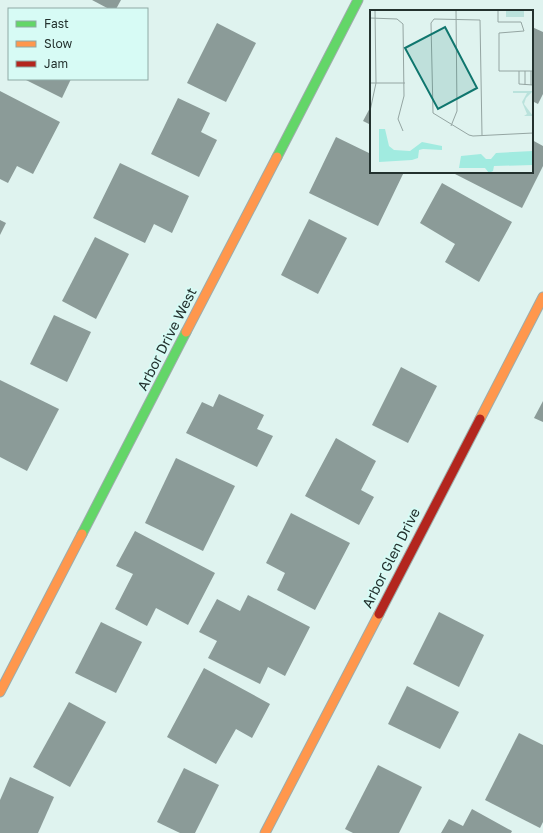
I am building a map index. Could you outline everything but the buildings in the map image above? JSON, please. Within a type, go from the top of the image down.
[{"type":"street","name":"Arbor Drive West","points":[[0,692],[358,0]]},
{"type":"street","name":"Arbor Glen Drive","points":[[265,833],[543,297]]},
{"type":"traffic: fast","points":[[277,157],[358,0]]},
{"type":"traffic: fast","points":[[82,534],[186,332]]},
{"type":"traffic: slow","points":[[186,332],[277,157]]},
{"type":"traffic: slow","points":[[480,419],[543,297]]},
{"type":"traffic: slow","points":[[0,692],[82,534]]},
{"type":"traffic: slow","points":[[265,833],[379,614]]},
{"type":"traffic: jam","points":[[379,614],[480,419]]}]
